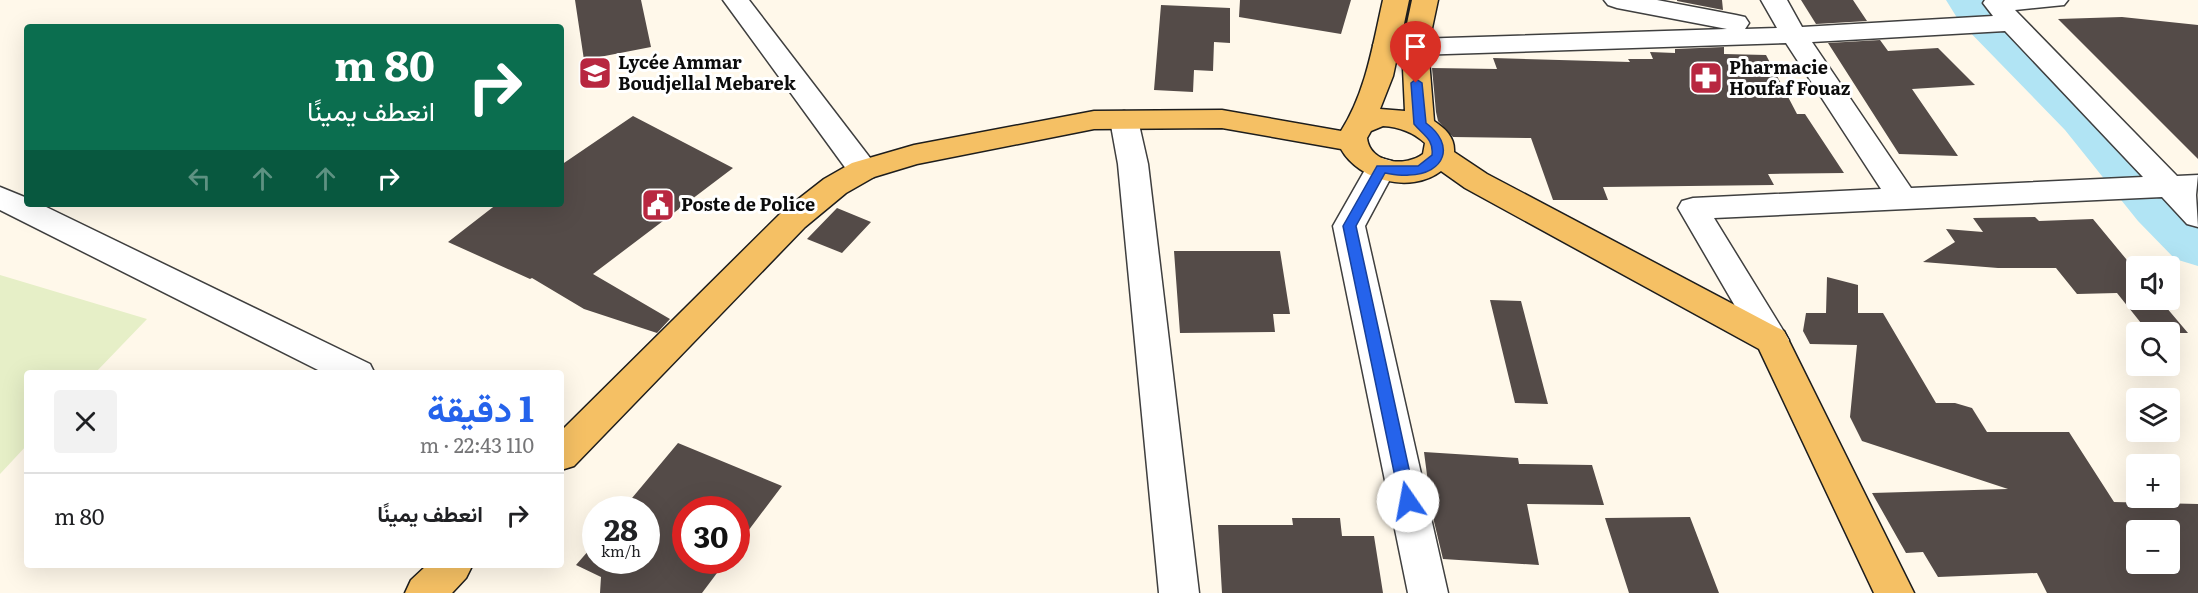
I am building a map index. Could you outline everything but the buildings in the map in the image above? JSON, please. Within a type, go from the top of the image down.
[{"type":"main road","points":[[564,452],[794,219],[835,186],[863,170],[914,155],[1094,120],[1221,119],[1356,133],[1383,117],[1398,117],[1420,124],[1431,132],[1439,146],[1438,155],[1432,163],[1421,169],[1408,171],[1381,168],[1358,154],[1356,133],[1379,76],[1396,0]]},
{"type":"main road","points":[[1420,124],[1414,47],[1425,0]]},
{"type":"main road","points":[[1438,155],[1476,181],[1772,340],[1894,593]]},
{"type":"main road","points":[[425,593],[450,568]]},
{"type":"street","points":[[736,0],[863,170]]},
{"type":"street","points":[[1617,0],[1794,35]]},
{"type":"street","points":[[1774,0],[1794,35],[1902,198]]},
{"type":"street","points":[[1386,45],[1414,47],[1794,35],[2055,0]]},
{"type":"street","points":[[2001,9],[2198,216]]},
{"type":"street","points":[[1124,120],[1133,164],[1179,593]]},
{"type":"street","points":[[1381,168],[1349,226],[1428,593]]},
{"type":"street","points":[[1772,340],[1693,208],[2198,185]]},
{"type":"street","points":[[0,197],[350,370]]},
{"type":"green space","points":[[0,275],[147,319],[98,370],[24,370],[24,448],[0,474]]},
{"type":"waterway","points":[[1973,0],[1978,10],[2086,117],[2161,206],[2198,243]]},
{"type":"place","name":"Lycée Ammar Boudjellal Mebarek","points":[[595,73]]},
{"type":"place","name":"Pharmacie Houfaf Fouaz","points":[[1706,78]]},
{"type":"place","name":"Poste de Police","points":[[658,205]]},
{"type":"route","points":[[1408,501],[1349,226],[1381,168],[1393,171],[1421,169],[1432,163],[1438,155],[1439,146],[1431,132],[1420,124],[1416,83]]}]
